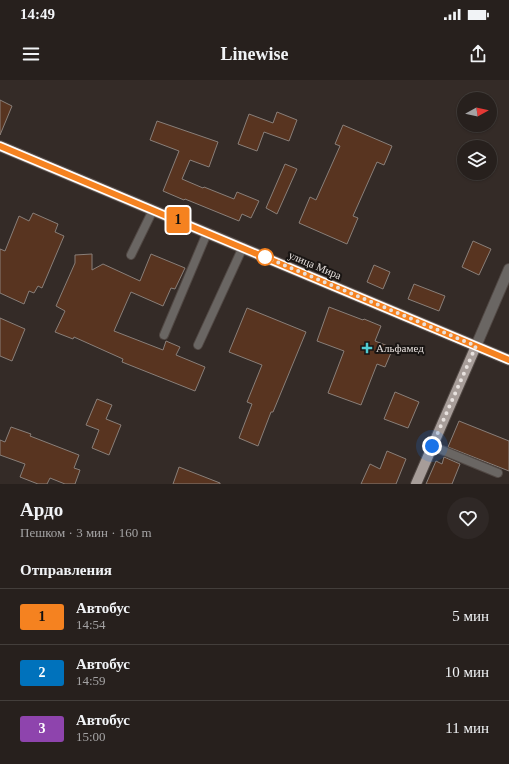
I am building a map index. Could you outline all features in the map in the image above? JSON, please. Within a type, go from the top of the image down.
[{"type":"main road","name":"улица Мира","points":[[0,146],[509,360]]},
{"type":"main road","points":[[416,484],[476,346]]},
{"type":"street","points":[[476,346],[509,269]]},
{"type":"lane","points":[[132,255],[153,210]]},
{"type":"lane","points":[[164,335],[207,233]]},
{"type":"lane","points":[[198,345],[243,247]]},
{"type":"lane","points":[[432,446],[498,473]]},
{"type":"building","points":[[0,100],[12,106],[0,135]]},
{"type":"building","points":[[277,112],[297,120],[289,141],[264,132],[257,151],[238,144],[249,114],[273,123]]},
{"type":"building","points":[[157,121],[218,142],[209,167],[190,160],[182,179],[234,199],[237,192],[259,201],[251,218],[242,214],[239,221],[163,191],[179,151],[150,140]]},
{"type":"building","points":[[343,125],[392,146],[384,165],[377,162],[353,216],[358,218],[347,244],[299,223],[310,197],[316,200],[340,146],[335,144]]},
{"type":"building","points":[[285,164],[297,169],[277,214],[266,208]]},
{"type":"building","points":[[33,213],[58,224],[55,232],[64,236],[42,288],[38,286],[34,293],[29,291],[24,304],[0,293],[0,249],[5,251],[19,216],[29,221]]},
{"type":"building","points":[[473,241],[491,249],[479,275],[462,267]]},
{"type":"building","points":[[92,254],[92,270],[103,264],[140,281],[151,254],[185,268],[175,289],[171,288],[163,306],[131,292],[114,331],[163,350],[166,341],[180,347],[176,355],[205,367],[195,391],[122,362],[123,359],[74,337],[73,339],[55,332],[65,311],[56,306],[75,263],[75,255]]},
{"type":"building","points":[[374,265],[390,272],[383,289],[367,282]]},
{"type":"building","points":[[414,284],[445,296],[439,311],[408,299]]},
{"type":"building","points":[[329,307],[381,326],[375,341],[393,348],[385,367],[377,364],[361,405],[328,393],[344,351],[317,341]]},
{"type":"building","points":[[247,308],[306,332],[273,412],[271,412],[258,446],[239,438],[252,404],[247,402],[262,365],[229,352]]},
{"type":"building","points":[[0,318],[25,329],[12,361],[0,356]]},
{"type":"building","points":[[395,392],[419,402],[408,428],[384,419]]},
{"type":"building","points":[[97,399],[112,405],[106,419],[121,425],[109,455],[92,448],[99,430],[86,425]]},
{"type":"building","points":[[459,421],[509,441],[509,471],[448,447]]},
{"type":"building","points":[[11,427],[79,455],[74,468],[80,470],[75,484],[65,484],[50,478],[47,484],[38,484],[20,477],[25,464],[0,455],[0,440],[5,442]]},
{"type":"building","points":[[387,451],[406,459],[396,484],[361,484],[370,464],[380,469]]},
{"type":"building","points":[[444,457],[460,464],[452,484],[426,484],[436,461],[442,464]]},
{"type":"building","points":[[179,467],[220,483],[220,484],[173,484]]},
{"type":"bus line","name":"1","points":[[0,146],[509,360]]},
{"type":"place","name":"Альфамед","points":[[367,348]]},
{"type":"route","points":[[265,257],[476,346],[432,446]]}]
